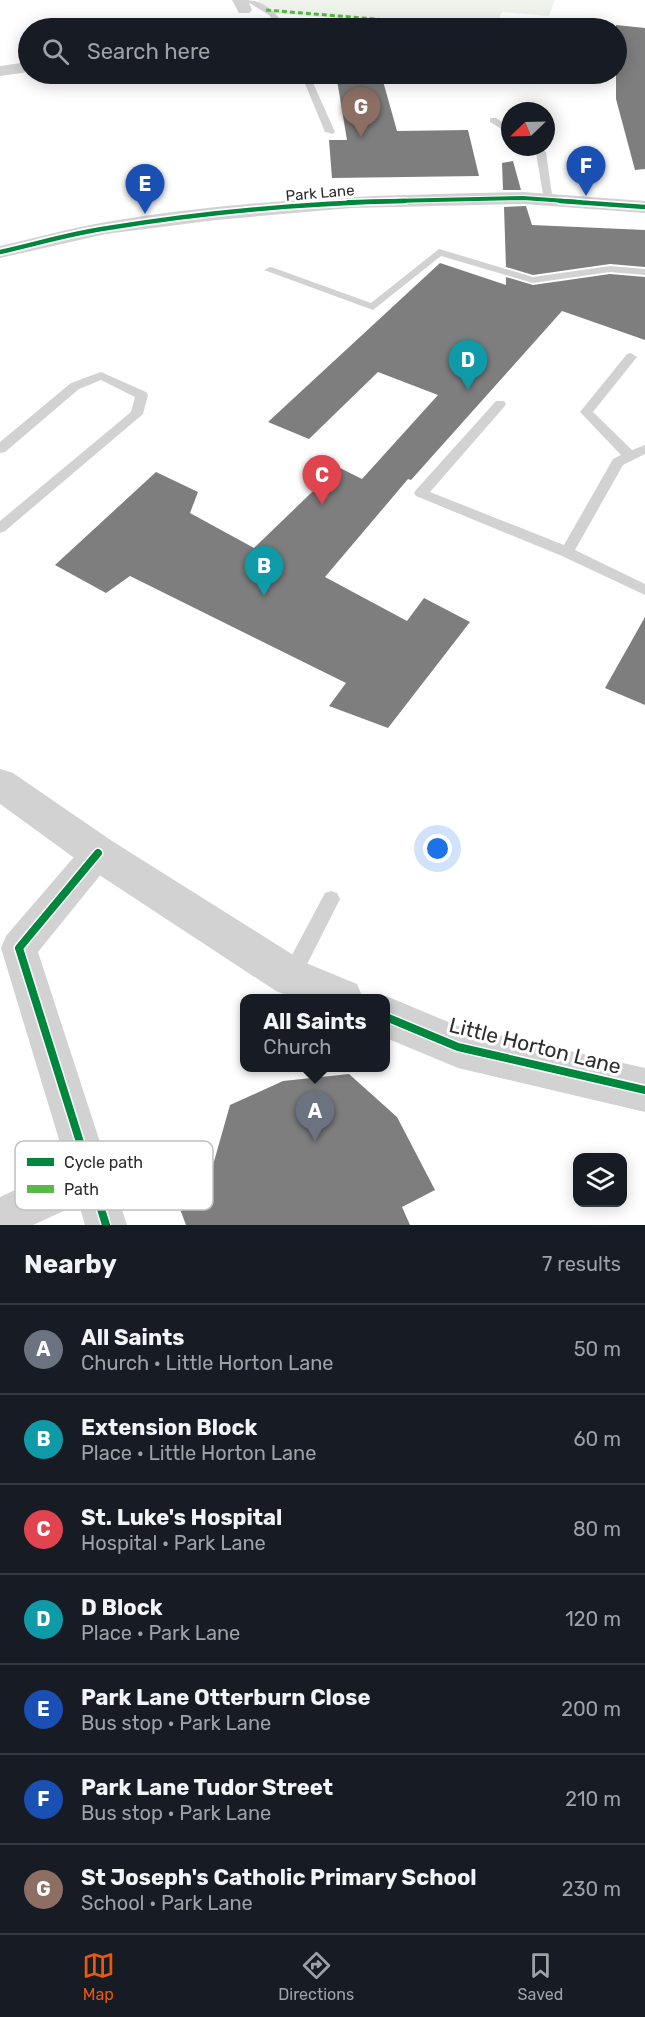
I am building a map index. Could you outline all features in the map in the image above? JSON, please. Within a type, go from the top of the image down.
[{"type":"street","points":[[0,71],[18,68]]},
{"type":"street","name":"Park Lane","points":[[0,252],[106,228],[216,214],[351,202],[523,198],[645,207]]},
{"type":"street","points":[[0,247],[0,252]]},
{"type":"street","points":[[0,784],[98,853],[291,977],[330,994]]},
{"type":"street","points":[[77,1141],[9,952],[98,853]]},
{"type":"street","name":"Little Horton Lane","points":[[390,1019],[458,1047],[645,1090]]},
{"type":"street","points":[[0,1219],[19,1210]]},
{"type":"street","points":[[101,1210],[106,1225]]},
{"type":"lane","points":[[245,3],[272,13],[276,18]]},
{"type":"lane","points":[[309,84],[330,132]]},
{"type":"lane","points":[[493,120],[501,125]]},
{"type":"lane","points":[[542,156],[549,200]]},
{"type":"lane","points":[[270,270],[373,307],[440,252],[533,280],[610,269],[645,273]]},
{"type":"lane","points":[[630,456],[586,412],[631,357]]},
{"type":"lane","points":[[0,449],[75,386],[93,379],[101,376],[142,395],[137,414],[0,528]]},
{"type":"lane","points":[[500,404],[421,493],[567,552],[645,590]]},
{"type":"lane","points":[[567,552],[618,462],[645,449]]},
{"type":"lane","points":[[291,977],[331,899]]},
{"type":"shaded area","points":[[257,0],[555,0],[549,16],[502,12],[499,18],[334,18],[267,13]]},
{"type":"building","points":[[627,26],[645,28],[645,169],[635,170],[616,99],[616,84],[627,84]]},
{"type":"building","points":[[338,84],[384,84],[397,131],[468,130],[479,176],[332,178],[329,140],[347,140]]},
{"type":"building","points":[[513,161],[521,190],[503,190],[502,163]]},
{"type":"building","points":[[526,206],[532,225],[645,230],[645,267],[610,264],[533,275],[506,267],[504,207]]},
{"type":"building","points":[[440,263],[506,285],[506,277],[533,285],[610,274],[645,277],[645,340],[562,311],[411,480],[408,479],[325,577],[407,621],[424,598],[470,622],[388,728],[329,706],[346,683],[130,576],[106,593],[55,565],[156,472],[198,492],[190,513],[254,548],[338,467],[362,479],[438,395],[378,372],[309,439],[268,422]]},
{"type":"building","points":[[645,617],[645,705],[605,688]]},
{"type":"building","points":[[349,1074],[397,1117],[435,1190],[402,1207],[410,1225],[186,1225],[180,1210],[213,1210],[213,1165],[230,1105],[283,1081]]},
{"type":"marked path","points":[[266,10],[363,18]]},
{"type":"cycle path","points":[[0,252],[106,228],[216,214],[351,202],[523,198],[645,207]]},
{"type":"cycle path","points":[[80,1141],[19,948],[98,853]]},
{"type":"cycle path","points":[[390,1019],[458,1047],[645,1090]]},
{"type":"cycle path","points":[[101,1210],[106,1225]]},
{"type":"place","name":"St Joseph's Catholic Primary School","points":[[361,137]]},
{"type":"place","name":"Park Lane Tudor Street","points":[[586,196]]},
{"type":"place","name":"Park Lane Otterburn Close","points":[[145,214]]},
{"type":"place","name":"D Block","points":[[468,390]]},
{"type":"place","name":"St. Luke's Hospital","points":[[322,505]]},
{"type":"place","name":"Extension Block","points":[[264,596]]},
{"type":"place","name":"All Saints","points":[[315,1141]]}]
